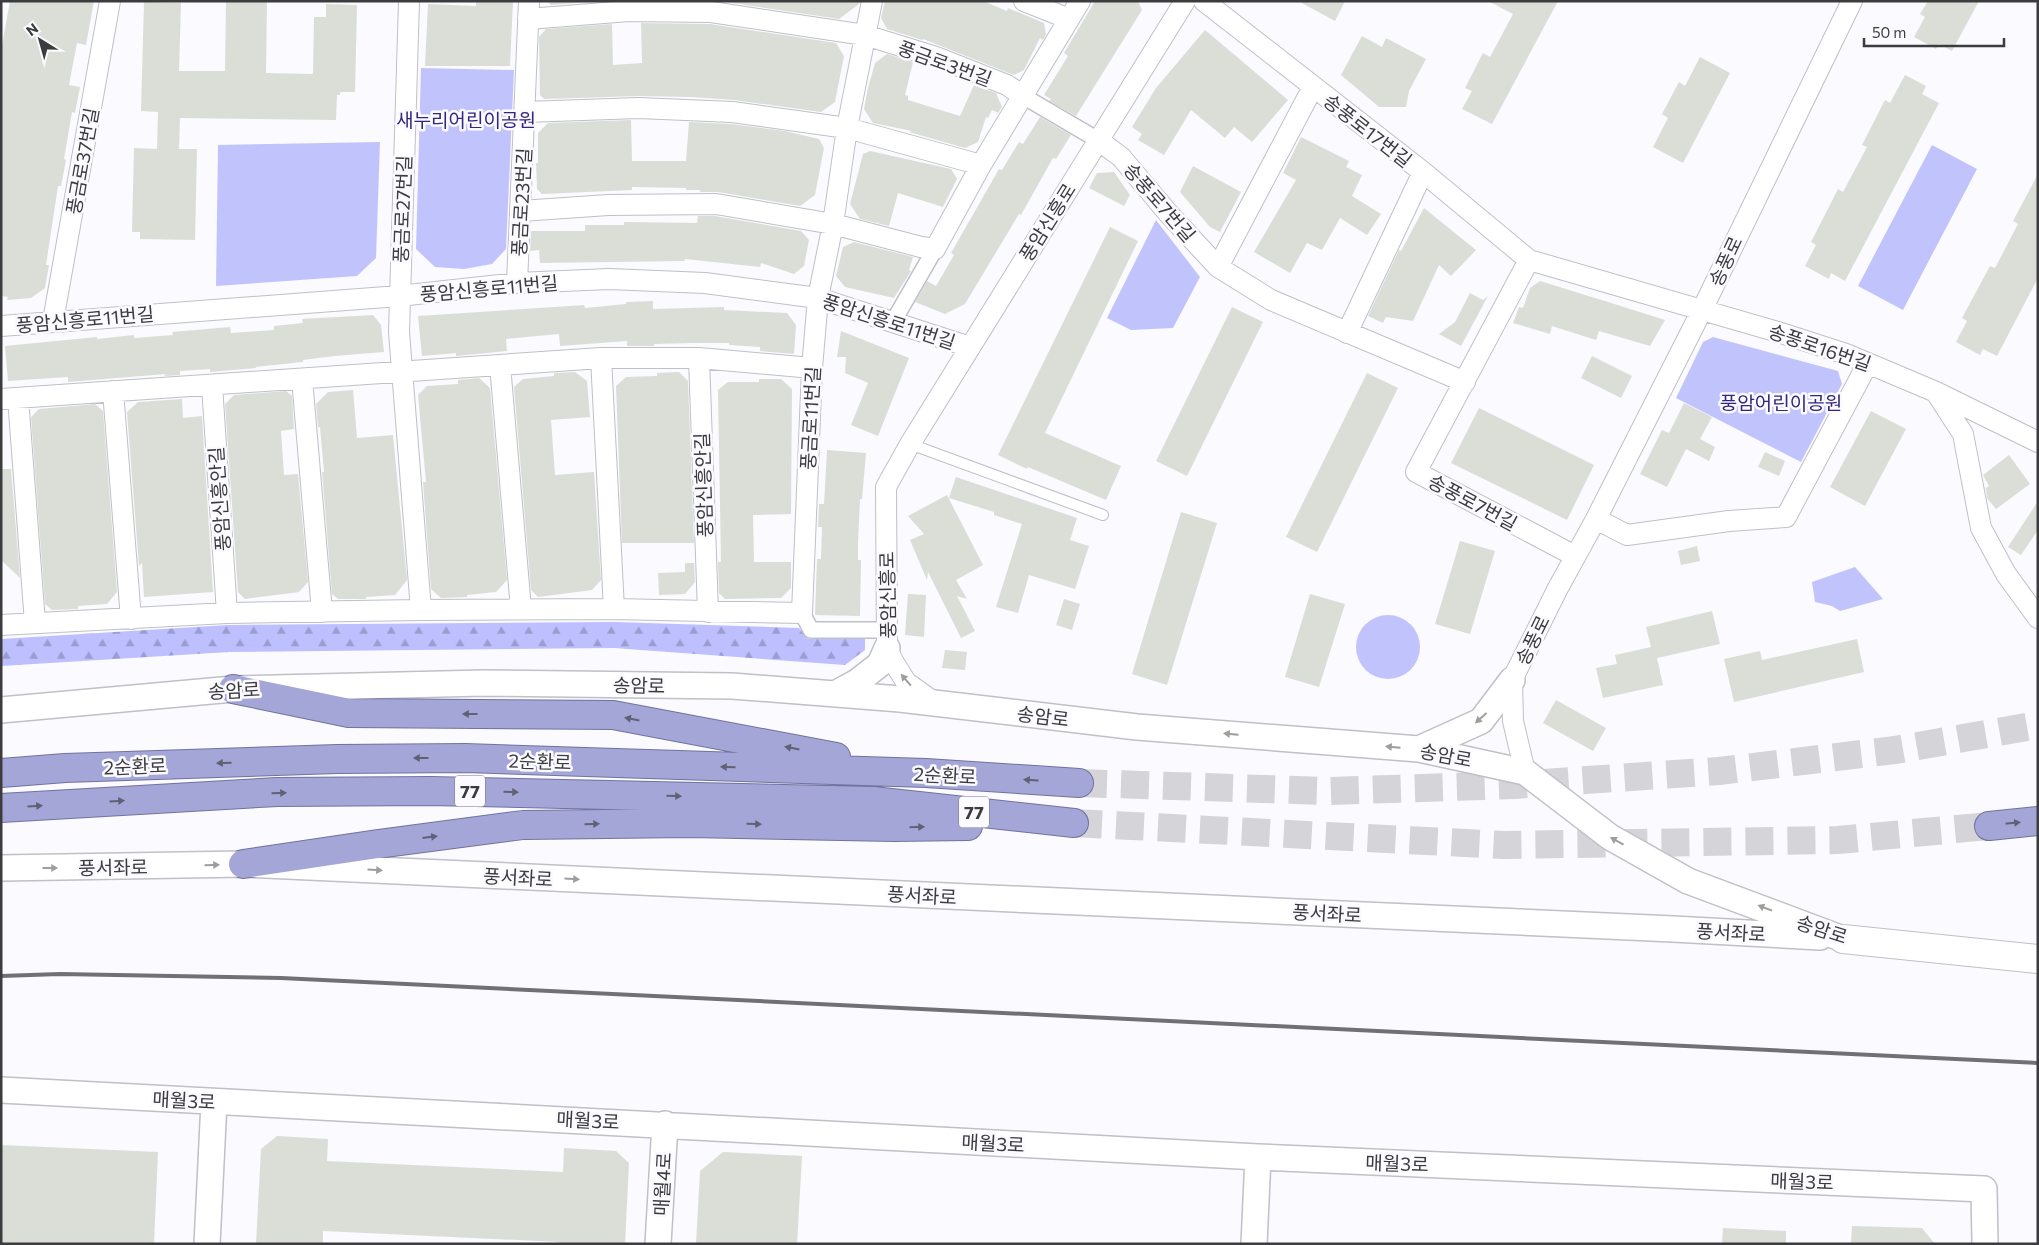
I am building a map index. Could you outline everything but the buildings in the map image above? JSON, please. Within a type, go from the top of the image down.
[{"type":"highway","points":[[233,689],[350,713],[613,715],[926,773]]},
{"type":"highway","name":"2순환로","points":[[1,773],[64,768],[337,759],[465,758],[926,773],[1079,783]]},
{"type":"highway","name":"2순환로","points":[[1,808],[277,792],[431,790],[873,801],[1074,823],[894,827],[689,823],[523,825],[243,864]]},
{"type":"highway","points":[[1989,826],[2038,821]]},
{"type":"main road","name":"송암로","points":[[1843,938],[2038,959]]},
{"type":"street","name":"풍금로37번길","points":[[52,321],[110,1]]},
{"type":"street","name":"풍금로27번길","points":[[399,296],[409,1]]},
{"type":"street","name":"풍금로11번길","points":[[802,613],[812,368],[818,298],[833,224],[847,128],[872,1]]},
{"type":"street","points":[[1024,1],[1069,19]]},
{"type":"street","points":[[893,322],[981,165],[1080,1]]},
{"type":"street","name":"풍암신흥로","points":[[935,704],[906,682],[893,661],[887,639],[886,487],[910,444],[1185,1]]},
{"type":"street","name":"송풍로17번길","points":[[1204,1],[1423,172],[1530,260],[1702,310]]},
{"type":"street","name":"송풍로","points":[[1525,772],[1513,722],[1512,680],[1702,310],[1852,1]]},
{"type":"street","points":[[529,10],[711,12],[865,35]]},
{"type":"street","name":"풍금로23번길","points":[[517,283],[529,10]]},
{"type":"street","name":"풍금로3번길","points":[[865,35],[936,57],[1007,85],[1023,96]]},
{"type":"street","points":[[1218,267],[1312,87]]},
{"type":"street","points":[[1023,96],[1098,140]]},
{"type":"street","points":[[525,112],[639,108],[732,112],[847,128],[981,165]]},
{"type":"street","name":"송풍로7번길","points":[[1098,140],[1121,157],[1168,213],[1218,267],[1271,300],[1465,382],[1416,472],[1575,556]]},
{"type":"street","points":[[1347,333],[1423,172]]},
{"type":"street","points":[[521,211],[608,205],[716,204],[833,224],[935,249]]},
{"type":"street","points":[[1465,382],[1530,260]]},
{"type":"street","name":"풍암신흥로11번길","points":[[1,326],[399,296],[517,283],[609,279],[705,283],[818,298],[970,347]]},
{"type":"street","points":[[399,296],[402,373],[421,610]]},
{"type":"street","name":"송풍로16번길","points":[[1702,310],[1778,332],[1868,363],[1936,392],[2038,442]]},
{"type":"street","points":[[36,624],[9,398],[402,373],[601,358],[699,358],[812,368]]},
{"type":"street","points":[[601,358],[614,609]]},
{"type":"street","name":"풍암신흥안길","points":[[699,358],[708,612]]},
{"type":"street","points":[[1596,519],[1628,535],[1729,521],[1786,517],[1868,363]]},
{"type":"street","points":[[500,365],[521,609]]},
{"type":"street","points":[[302,379],[322,612]]},
{"type":"street","name":"풍암신흥안길","points":[[212,385],[227,613]]},
{"type":"street","points":[[113,391],[131,619]]},
{"type":"street","points":[[1936,392],[1964,434],[1981,528],[2006,574],[2038,618]]},
{"type":"street","points":[[1,625],[227,613],[421,610],[614,609],[802,613],[811,630],[887,639],[880,664],[857,682],[835,694]]},
{"type":"street","points":[[1418,749],[1481,720],[1512,680]]},
{"type":"street","name":"송암로","points":[[1,710],[233,689],[483,683],[732,686],[935,704],[1137,727],[1418,749],[1525,772],[1610,837],[1688,881],[1843,938]]},
{"type":"street","name":"풍서좌로","points":[[1,868],[243,864],[1843,938]]},
{"type":"street","name":"매월3로","points":[[1,1090],[665,1124],[1258,1158],[1984,1189],[1985,1244]]},
{"type":"street","points":[[207,1244],[214,1102]]},
{"type":"street","name":"매월4로","points":[[658,1244],[665,1124]]},
{"type":"street","points":[[1254,1244],[1258,1158]]},
{"type":"lane","points":[[910,444],[1103,515]]},
{"type":"green space","name":"새누리어린이공원","points":[[421,68],[514,70],[506,249],[492,264],[464,269],[435,267],[416,249]]},
{"type":"green space","points":[[380,142],[376,258],[357,276],[216,286],[218,145]]},
{"type":"green space","points":[[1932,145],[1977,169],[1903,310],[1858,286]]},
{"type":"green space","points":[[1156,220],[1200,277],[1173,328],[1131,330],[1107,318]]},
{"type":"green space","name":"풍암어린이공원","points":[[1713,337],[1838,371],[1842,384],[1801,462],[1676,398],[1703,342]]},
{"type":"green space","points":[[1855,567],[1883,599],[1840,611],[1832,606],[1815,602],[1812,582]]},
{"type":"green space","points":[[1388,615],[1406,621],[1414,629],[1420,647],[1414,665],[1406,673],[1388,679],[1370,673],[1362,665],[1356,647],[1362,629],[1370,621]]},
{"type":"green space","points":[[614,622],[799,628],[808,639],[865,637],[865,650],[845,665],[614,648],[229,652],[1,666],[1,639],[228,625]]},
{"type":"tunnel","points":[[1079,783],[1328,791],[1514,785],[1719,771],[1895,750],[2038,725]]},
{"type":"tunnel","points":[[1074,823],[1504,845],[1838,840],[1989,826]]},
{"type":"railway","points":[[1,976],[60,974],[281,978],[2038,1063]]}]
